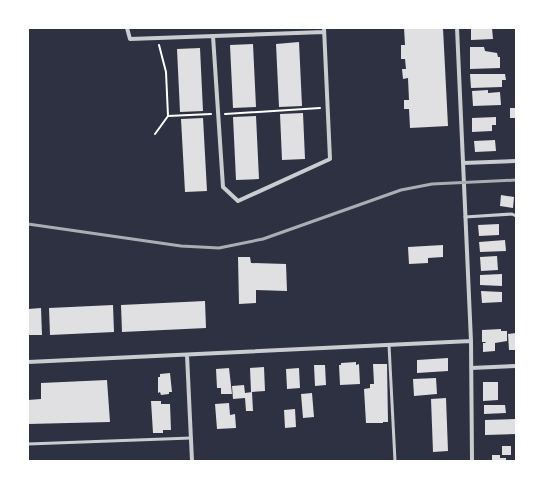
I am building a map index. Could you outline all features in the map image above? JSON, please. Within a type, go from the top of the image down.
[{"type":"street","points":[[127,28],[130,39],[324,30],[330,159],[238,201],[223,187],[213,36]]},
{"type":"street","points":[[457,28],[471,342],[472,461]]},
{"type":"street","points":[[463,163],[516,161]]},
{"type":"street","points":[[28,362],[471,342]]},
{"type":"street","points":[[187,355],[192,461]]},
{"type":"street","points":[[471,368],[516,366]]},
{"type":"lane","points":[[465,217],[512,214],[516,216]]},
{"type":"lane","points":[[389,345],[395,461]]},
{"type":"lane","points":[[28,444],[191,438]]},
{"type":"path","points":[[155,134],[168,116]]},
{"type":"building","points":[[404,28],[443,28],[448,126],[410,128],[409,109],[404,109],[404,100],[409,100],[408,78],[403,79],[402,69],[406,69],[405,59],[401,59],[401,45],[405,45]]},
{"type":"building","points":[[471,28],[492,28],[493,39],[471,40]]},
{"type":"building","points":[[299,42],[302,106],[279,107],[276,44]]},
{"type":"building","points":[[253,44],[256,107],[233,108],[230,45]]},
{"type":"building","points":[[470,47],[484,47],[485,51],[497,53],[498,57],[500,57],[500,68],[470,69]]},
{"type":"building","points":[[200,48],[203,111],[180,112],[177,49]]},
{"type":"building","points":[[470,74],[505,74],[506,80],[502,80],[502,87],[471,88]]},
{"type":"building","points":[[488,90],[488,93],[500,92],[501,105],[473,106],[472,91]]},
{"type":"building","points":[[510,108],[516,108],[516,118],[510,118]]},
{"type":"building","points":[[303,113],[305,159],[282,160],[280,114]]},
{"type":"building","points":[[256,116],[259,179],[236,180],[233,117]]},
{"type":"building","points":[[496,117],[496,125],[492,125],[492,131],[472,132],[472,118]]},
{"type":"building","points":[[203,118],[207,191],[185,192],[181,119]]},
{"type":"building","points":[[495,140],[496,151],[475,152],[474,141]]},
{"type":"building","points":[[501,195],[514,197],[513,208],[500,206]]},
{"type":"building","points":[[499,224],[499,235],[479,236],[478,225]]},
{"type":"building","points":[[505,240],[506,251],[480,252],[479,242]]},
{"type":"building","points":[[443,245],[443,257],[428,258],[428,263],[409,264],[408,247]]},
{"type":"building","points":[[497,256],[498,270],[481,271],[480,257]]},
{"type":"building","points":[[238,257],[250,257],[251,263],[286,264],[287,291],[256,290],[256,303],[239,304]]},
{"type":"building","points":[[502,274],[502,286],[480,285],[480,275]]},
{"type":"building","points":[[481,291],[502,292],[502,302],[482,303]]},
{"type":"building","points":[[205,301],[206,328],[122,332],[121,305]]},
{"type":"building","points":[[113,305],[114,332],[50,335],[49,308]]},
{"type":"building","points":[[41,308],[42,335],[28,335],[28,309]]},
{"type":"building","points":[[501,329],[501,331],[507,331],[507,341],[495,343],[495,351],[483,352],[483,343],[486,343],[482,342],[482,330]]},
{"type":"building","points":[[516,333],[516,350],[509,350],[508,334]]},
{"type":"building","points":[[448,358],[448,371],[417,373],[417,360]]},
{"type":"building","points":[[356,362],[356,365],[359,364],[360,384],[340,385],[339,365],[341,365],[341,363]]},
{"type":"building","points":[[373,364],[387,364],[388,422],[366,423],[364,389],[370,388],[370,384],[374,384]]},
{"type":"building","points":[[314,365],[325,365],[326,385],[315,386]]},
{"type":"building","points":[[264,367],[265,391],[251,392],[250,368]]},
{"type":"building","points":[[229,368],[232,394],[221,394],[221,388],[217,388],[216,369]]},
{"type":"building","points":[[299,368],[300,388],[287,389],[286,369]]},
{"type":"building","points":[[170,373],[172,392],[161,395],[160,392],[158,393],[158,377],[160,377],[160,374]]},
{"type":"building","points":[[436,378],[437,394],[414,396],[413,379]]},
{"type":"building","points":[[107,380],[110,422],[28,424],[28,400],[41,399],[41,383]]},
{"type":"building","points":[[483,382],[498,382],[498,400],[483,401]]},
{"type":"building","points":[[244,385],[245,393],[252,392],[253,411],[246,411],[245,398],[233,399],[232,386]]},
{"type":"building","points":[[312,393],[314,417],[303,418],[301,394]]},
{"type":"building","points":[[446,398],[448,451],[433,452],[431,399]]},
{"type":"building","points":[[151,401],[161,401],[161,404],[170,404],[171,430],[163,430],[163,433],[153,433]]},
{"type":"building","points":[[229,403],[230,415],[235,414],[236,428],[217,429],[215,404]]},
{"type":"building","points":[[484,405],[505,405],[506,413],[484,414]]},
{"type":"building","points":[[295,409],[296,427],[285,428],[284,410]]},
{"type":"building","points":[[515,419],[516,434],[485,435],[485,420]]},
{"type":"building","points":[[502,446],[511,446],[511,455],[502,455]]},
{"type":"building","points":[[492,455],[500,455],[500,458],[506,458],[506,461],[492,461]]},
{"type":"railway","points":[[28,224],[181,246],[219,248],[263,239],[401,190],[432,184],[516,180]]}]
